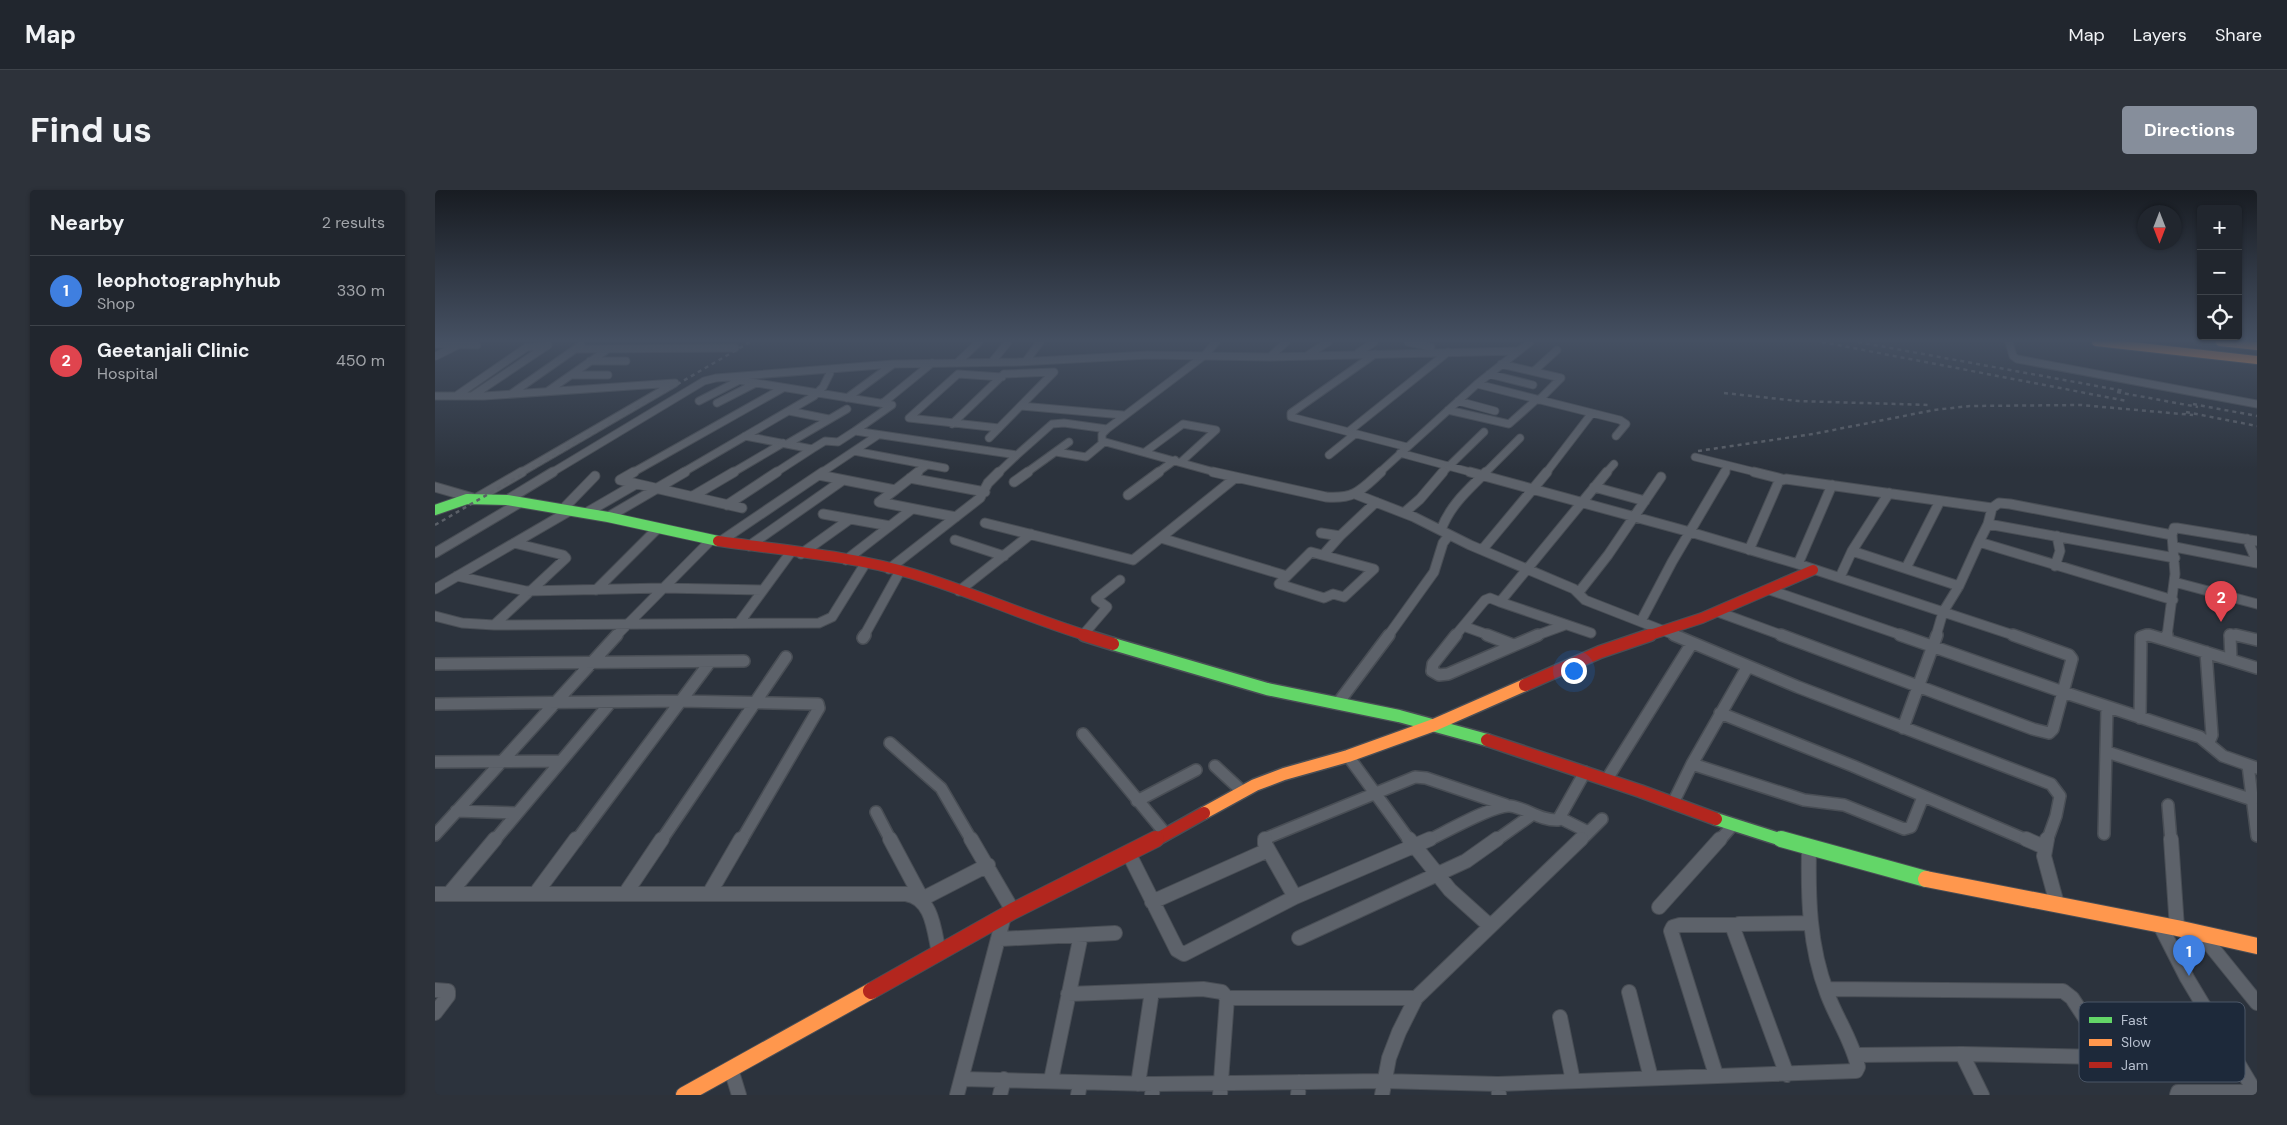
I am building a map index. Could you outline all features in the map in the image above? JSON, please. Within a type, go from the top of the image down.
[{"type":"main road","points":[[438,507],[475,498],[507,500],[608,517],[749,546],[846,560],[895,570],[930,579],[979,600],[1083,635],[1267,689],[1434,725],[1504,745],[1607,779],[1733,825],[1809,848],[1933,880],[2159,926],[2200,932],[2257,946]]},
{"type":"main road","points":[[685,1095],[1009,913],[1129,854],[1243,792],[1284,774],[1348,756],[1434,725],[1600,652],[1717,612],[1813,570]]},
{"type":"street","points":[[455,397],[474,384]]},
{"type":"street","points":[[472,396],[490,384]]},
{"type":"street","points":[[510,394],[524,384]]},
{"type":"street","points":[[547,391],[557,384]]},
{"type":"street","points":[[435,396],[455,397],[655,384]]},
{"type":"street","points":[[435,487],[475,498],[673,384]]},
{"type":"street","points":[[507,500],[699,384]]},
{"type":"street","points":[[699,402],[732,384]]},
{"type":"street","points":[[717,403],[755,384]]},
{"type":"street","points":[[727,505],[825,441],[838,442],[892,405],[763,384]]},
{"type":"street","points":[[608,517],[817,394],[823,384]]},
{"type":"street","points":[[847,398],[866,384]]},
{"type":"street","points":[[883,403],[906,384]]},
{"type":"street","points":[[947,384],[909,418],[999,428]]},
{"type":"street","points":[[952,424],[993,384]]},
{"type":"street","points":[[989,438],[1042,384]]},
{"type":"street","points":[[1165,384],[1107,429],[1100,437],[1104,442],[1235,478],[1326,497],[1344,498],[1355,494],[1477,384]]},
{"type":"street","points":[[1332,384],[1291,413],[1291,417],[1352,433],[1448,466],[1691,532],[1798,564],[1987,625],[2069,655],[2072,659],[2053,729],[2049,733],[1717,612]]},
{"type":"street","points":[[1329,456],[1352,433],[1410,384]]},
{"type":"street","points":[[1478,384],[1625,423],[1616,436]]},
{"type":"street","points":[[1448,410],[1509,424],[1554,384]]},
{"type":"street","points":[[2152,384],[2257,404]]},
{"type":"street","points":[[742,508],[620,480],[783,388]]},
{"type":"street","points":[[1458,401],[1495,410]]},
{"type":"street","points":[[1021,406],[1123,415]]},
{"type":"street","points":[[693,496],[847,409]]},
{"type":"street","points":[[789,411],[829,419]]},
{"type":"street","points":[[1482,550],[1565,450],[1592,413]]},
{"type":"street","points":[[863,638],[895,570],[985,492],[988,483],[1052,424],[1065,423],[1107,429]]},
{"type":"street","points":[[1128,495],[1178,461],[1216,430],[1183,424],[1145,452]]},
{"type":"street","points":[[855,431],[1017,455]]},
{"type":"street","points":[[1403,513],[1428,491],[1448,466],[1484,432]]},
{"type":"street","points":[[435,835],[627,624],[716,540],[878,435]]},
{"type":"street","points":[[745,436],[812,449]]},
{"type":"street","points":[[1338,703],[1422,591],[1438,564],[1448,511],[1520,438]]},
{"type":"street","points":[[1014,482],[1069,442]]},
{"type":"street","points":[[1056,452],[1086,457],[1104,442]]},
{"type":"street","points":[[854,452],[945,468]]},
{"type":"street","points":[[1695,457],[1782,479],[1992,508]]},
{"type":"street","points":[[1500,602],[1614,464]]},
{"type":"street","points":[[927,465],[879,502],[956,517]]},
{"type":"street","points":[[1641,621],[1670,563],[1691,532],[1728,466]]},
{"type":"street","points":[[819,475],[895,490]]},
{"type":"street","points":[[435,589],[567,510],[595,476]]},
{"type":"street","points":[[1579,592],[1634,518],[1661,476]]},
{"type":"street","points":[[910,478],[985,492]]},
{"type":"street","points":[[985,523],[1133,560],[1235,478]]},
{"type":"street","points":[[1749,550],[1782,479]]},
{"type":"street","points":[[749,546],[843,480]]},
{"type":"street","points":[[586,513],[636,484]]},
{"type":"street","points":[[1798,564],[1832,485]]},
{"type":"street","points":[[1594,487],[1645,501]]},
{"type":"street","points":[[1840,578],[1852,551],[1889,493]]},
{"type":"street","points":[[1355,494],[1403,513],[1482,550],[1528,568],[1579,592],[1585,600],[1903,728],[2054,786],[2060,796],[2044,856],[2057,904]]},
{"type":"street","points":[[1906,568],[1940,501]]},
{"type":"street","points":[[435,553],[521,502]]},
{"type":"street","points":[[1325,554],[1340,536],[1376,502]]},
{"type":"street","points":[[1903,728],[1933,648],[1943,612],[1959,586],[1988,524],[1992,508],[1999,503],[2010,504],[2172,535]]},
{"type":"street","points":[[846,560],[912,509]]},
{"type":"street","points":[[823,514],[890,526]]},
{"type":"street","points":[[739,623],[762,590],[796,553],[850,519]]},
{"type":"street","points":[[1988,524],[2175,558]]},
{"type":"street","points":[[596,590],[658,528]]},
{"type":"street","points":[[2166,640],[2173,600],[2175,548],[2172,535],[2174,528],[2257,541]]},
{"type":"street","points":[[1321,533],[1340,536]]},
{"type":"street","points":[[959,591],[1031,534]]},
{"type":"street","points":[[2055,566],[2060,551],[2057,536]]},
{"type":"street","points":[[1161,538],[1287,576]]},
{"type":"street","points":[[2247,539],[2257,562]]},
{"type":"street","points":[[955,540],[1004,556]]},
{"type":"street","points":[[1979,542],[2173,600]]},
{"type":"street","points":[[495,625],[565,561],[566,557],[513,543]]},
{"type":"street","points":[[2175,548],[2257,562]]},
{"type":"street","points":[[1852,551],[1959,586]]},
{"type":"street","points":[[1311,552],[1325,554],[1374,568],[1344,597],[1333,594],[1324,598],[1279,584],[1311,552]]},
{"type":"street","points":[[435,616],[462,622],[495,625],[819,623],[829,620],[865,564]]},
{"type":"street","points":[[457,576],[515,590],[533,591],[663,588],[762,590]]},
{"type":"street","points":[[1083,635],[1107,607],[1096,599],[1120,580]]},
{"type":"street","points":[[2174,582],[2257,604]]},
{"type":"street","points":[[1770,590],[2107,708],[2200,737],[2209,742]]},
{"type":"street","points":[[1565,625],[1513,645],[1448,674],[1435,674],[1431,668],[1485,600],[1490,598],[1591,633]]},
{"type":"street","points":[[1465,627],[1513,645]]},
{"type":"street","points":[[2231,660],[2229,636],[2231,634],[2257,640]]},
{"type":"street","points":[[2140,718],[2141,637],[2148,635],[2257,668]]},
{"type":"street","points":[[1607,779],[1692,643]]},
{"type":"street","points":[[2206,652],[2212,735],[2209,742],[2211,748],[2222,756],[2253,766],[2253,800],[2257,836]]},
{"type":"street","points":[[625,894],[786,657]]},
{"type":"street","points":[[435,664],[744,661]]},
{"type":"street","points":[[536,893],[710,662]]},
{"type":"street","points":[[1673,804],[1691,764],[1748,666]]},
{"type":"street","points":[[435,704],[680,701],[819,706],[709,894]]},
{"type":"street","points":[[449,894],[611,702]]},
{"type":"street","points":[[2104,834],[2107,708]]},
{"type":"street","points":[[1720,713],[1853,766],[2045,847]]},
{"type":"street","points":[[1083,734],[1165,833]]},
{"type":"street","points":[[889,743],[917,765],[941,788],[988,865],[1009,913],[1000,939],[963,1079],[957,1095]]},
{"type":"street","points":[[2107,752],[2253,800]]},
{"type":"street","points":[[1348,756],[1378,793],[1437,875],[1461,901],[1490,926]]},
{"type":"street","points":[[435,762],[560,761]]},
{"type":"street","points":[[1691,764],[1804,800],[1844,805],[1904,829],[1911,827],[1923,796]]},
{"type":"street","points":[[1215,766],[1243,792]]},
{"type":"street","points":[[1137,801],[1196,770]]},
{"type":"street","points":[[1295,897],[1268,850],[1265,841],[1269,837],[1410,778],[1421,776],[1553,821],[1560,818],[1585,772]]},
{"type":"street","points":[[1129,854],[1177,950],[1184,954],[1295,897],[1416,846],[1506,805]]},
{"type":"street","points":[[2168,805],[2177,928]]},
{"type":"street","points":[[456,811],[517,813]]},
{"type":"street","points":[[876,812],[926,906],[939,953]]},
{"type":"street","points":[[1299,938],[1437,875],[1475,855],[1533,814]]},
{"type":"street","points":[[1560,818],[1589,832]]},
{"type":"street","points":[[1382,1088],[1404,1020],[1416,998],[1602,819]]},
{"type":"street","points":[[1659,907],[1733,825]]},
{"type":"street","points":[[963,1079],[1051,1080],[1079,1089],[1498,1089],[1573,1081],[1716,1075],[1787,1075],[1856,1071],[1858,1068],[1856,1055],[1826,990],[1814,952],[1808,886],[1809,848]]},
{"type":"street","points":[[1152,902],[1268,850]]},
{"type":"street","points":[[922,899],[988,865]]},
{"type":"street","points":[[435,894],[900,893],[914,894],[922,899]]},
{"type":"street","points":[[1716,1075],[1671,931],[1673,927],[1679,925],[1810,923]]},
{"type":"street","points":[[1735,925],[1734,931],[1787,1075]]},
{"type":"street","points":[[2159,926],[2201,1002]]},
{"type":"street","points":[[2200,932],[2257,1003]]},
{"type":"street","points":[[1000,939],[1115,933]]},
{"type":"street","points":[[1051,1080],[1081,935]]},
{"type":"street","points":[[1068,994],[1213,989],[1222,992],[1227,998],[1221,1088]]},
{"type":"street","points":[[435,990],[448,991],[448,996],[435,1012]]},
{"type":"street","points":[[1148,1088],[1152,990]]},
{"type":"street","points":[[1826,990],[2063,991],[2072,998],[2079,1009]]},
{"type":"street","points":[[1629,992],[1651,1078]]},
{"type":"street","points":[[1227,998],[1416,998]]},
{"type":"street","points":[[1561,1017],[1573,1081]]},
{"type":"street","points":[[1962,1054],[1982,1095]]},
{"type":"street","points":[[1856,1055],[2079,1056]]},
{"type":"street","points":[[731,1069],[739,1095]]},
{"type":"street","points":[[2245,1075],[2256,1093]]},
{"type":"street","points":[[1000,1095],[1004,1079]]},
{"type":"street","points":[[2177,1095],[2178,1092],[2256,1093]]},
{"type":"railway","points":[[435,525],[677,384]]},
{"type":"railway","points":[[2040,384],[2127,401]]},
{"type":"railway","points":[[2087,384],[2124,391]]},
{"type":"railway","points":[[2117,392],[2198,407]]},
{"type":"railway","points":[[1724,393],[1798,401],[1929,405]]},
{"type":"railway","points":[[2193,404],[2257,416]]},
{"type":"railway","points":[[1698,451],[1813,434],[1934,410],[1970,406],[2081,405],[2193,415]]},
{"type":"railway","points":[[2186,412],[2257,426]]},
{"type":"traffic: fast","points":[[435,510],[467,499],[507,500],[608,517],[718,541]]},
{"type":"traffic: fast","points":[[1113,644],[1267,689],[1399,716],[1487,740]]},
{"type":"traffic: fast","points":[[1716,819],[1809,848],[1926,879]]},
{"type":"traffic: slow","points":[[1204,813],[1255,785],[1284,774],[1348,756],[1434,725],[1525,685]]},
{"type":"traffic: slow","points":[[1926,879],[2177,928],[2257,946]]},
{"type":"traffic: slow","points":[[684,1095],[871,991]]},
{"type":"traffic: jam","points":[[718,541],[846,560],[912,574],[1047,624],[1113,644]]},
{"type":"traffic: jam","points":[[1525,685],[1600,652],[1702,618],[1813,570]]},
{"type":"traffic: jam","points":[[1487,740],[1640,791],[1716,819]]},
{"type":"traffic: jam","points":[[871,991],[1013,911],[1129,854],[1204,813]]},
{"type":"place","name":"Geetanjali Clinic","points":[[2221,622]]},
{"type":"place","name":"leophotographyhub","points":[[2189,976]]}]
